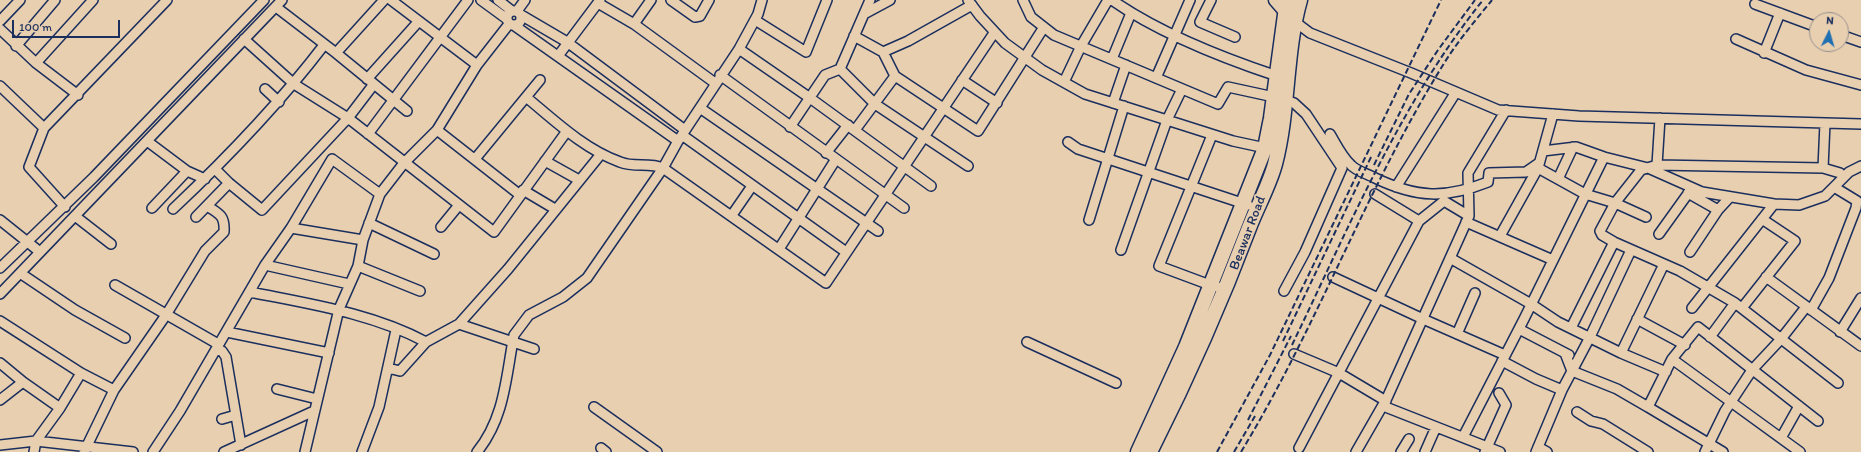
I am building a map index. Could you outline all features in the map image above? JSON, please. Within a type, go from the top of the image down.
[{"type":"main road","name":"Beawar Road","points":[[1279,99],[1277,76],[1289,11],[1300,0]]},
{"type":"main road","name":"Beawar Road","points":[[1138,452],[1186,347],[1242,203],[1271,149],[1279,99],[1289,11]]},
{"type":"main road","name":"Beawar Road","points":[[1150,452],[1226,289],[1275,165],[1271,149]]},
{"type":"street","points":[[0,21],[20,0]]},
{"type":"street","points":[[16,46],[55,0]]},
{"type":"street","points":[[36,64],[93,0]]},
{"type":"street","points":[[64,207],[29,167],[44,128],[167,0]]},
{"type":"street","points":[[0,268],[26,241],[64,207],[150,120],[264,0]]},
{"type":"street","points":[[336,53],[384,0]]},
{"type":"street","points":[[391,0],[477,65]]},
{"type":"street","points":[[368,134],[468,0]]},
{"type":"street","points":[[481,0],[513,18],[567,42],[628,88],[681,135],[846,252]]},
{"type":"street","points":[[498,0],[513,18],[558,56],[638,113],[681,135]]},
{"type":"street","points":[[305,452],[339,309],[358,266],[363,240],[380,194],[404,163],[437,130],[477,65],[525,0]]},
{"type":"street","points":[[634,24],[651,0]]},
{"type":"street","points":[[670,0],[695,17],[700,16],[709,0]]},
{"type":"street","points":[[477,452],[484,443],[498,416],[517,329],[528,315],[563,297],[587,278],[663,168],[681,135],[700,108],[720,75],[739,49],[755,20],[762,0]]},
{"type":"street","points":[[755,20],[806,52],[826,0]]},
{"type":"street","points":[[790,127],[825,75],[840,69],[870,0]]},
{"type":"street","points":[[864,14],[890,0]]},
{"type":"street","points":[[1023,0],[1031,17],[1054,35],[1218,104],[1228,87],[1294,103],[1306,114],[1342,168],[1305,252],[1284,291]]},
{"type":"street","points":[[1064,82],[1081,46],[1108,0]]},
{"type":"street","points":[[1112,0],[1131,13],[1174,35],[1244,65],[1277,76]]},
{"type":"street","points":[[1156,78],[1190,0]]},
{"type":"street","points":[[1211,0],[1200,22],[1235,37]]},
{"type":"street","points":[[1275,0],[1289,11],[1310,33],[1498,110],[1553,114],[1660,118],[1825,123],[1860,121]]},
{"type":"street","points":[[558,56],[599,1],[634,24],[715,83]]},
{"type":"street","points":[[883,52],[908,41],[970,2],[994,33],[1042,70],[1084,94],[1212,134],[1271,149]]},
{"type":"street","points":[[0,294],[279,3],[324,45],[336,53],[407,112]]},
{"type":"street","points":[[1755,4],[1809,23]]},
{"type":"street","points":[[1112,59],[1131,13]]},
{"type":"street","points":[[1764,53],[1780,13]]},
{"type":"street","points":[[215,169],[229,184],[262,210],[348,118],[371,82],[419,21]]},
{"type":"street","points":[[854,36],[883,52],[896,76],[978,131],[1044,28]]},
{"type":"street","points":[[0,29],[36,64],[78,94]]},
{"type":"street","points":[[526,97],[567,131],[601,154],[628,165],[655,165],[663,168],[732,215],[826,283],[994,33]]},
{"type":"street","points":[[1849,38],[1861,42]]},
{"type":"street","points":[[244,39],[294,84],[348,118],[494,232],[567,131]]},
{"type":"street","points":[[1736,39],[1764,53],[1806,70],[1861,85]]},
{"type":"street","points":[[173,209],[215,169],[279,102],[324,45]]},
{"type":"street","points":[[739,49],[810,98],[931,186]]},
{"type":"street","points":[[1113,103],[1126,65]]},
{"type":"street","points":[[840,69],[875,104],[968,166]]},
{"type":"street","points":[[720,75],[904,208]]},
{"type":"street","points":[[826,153],[875,104],[896,76]]},
{"type":"street","points":[[475,159],[540,80]]},
{"type":"street","points":[[962,80],[997,103]]},
{"type":"street","points":[[0,86],[44,128]]},
{"type":"street","points":[[628,88],[638,113]]},
{"type":"street","points":[[265,89],[279,102]]},
{"type":"street","points":[[1121,250],[1168,120],[1182,89]]},
{"type":"street","points":[[1396,187],[1456,92]]},
{"type":"street","points":[[1089,220],[1124,106]]},
{"type":"street","points":[[700,108],[878,231]]},
{"type":"street","points":[[1358,451],[1385,403],[1467,219],[1468,173],[1506,110]]},
{"type":"street","points":[[1500,236],[1539,166],[1553,114]]},
{"type":"street","points":[[1652,166],[1660,118]]},
{"type":"street","points":[[1823,168],[1825,123]]},
{"type":"street","points":[[437,130],[522,192],[555,209]]},
{"type":"street","points":[[1212,134],[1159,266],[1210,285],[1226,289]]},
{"type":"street","points":[[1330,134],[1352,166],[1396,187],[1417,193],[1438,195],[1468,189],[1488,182],[1489,173],[1526,172],[1539,166]]},
{"type":"street","points":[[147,141],[187,170],[205,179]]},
{"type":"street","points":[[1068,142],[1078,148],[1257,208]]},
{"type":"street","points":[[1543,151],[1573,147],[1604,157],[1652,166],[1823,168],[1840,173],[1844,178]]},
{"type":"street","points":[[1558,179],[1573,147]]},
{"type":"street","points":[[388,368],[400,371],[426,342],[459,324],[508,269],[601,154]]},
{"type":"street","points":[[1462,437],[1519,329],[1604,157]]},
{"type":"street","points":[[152,452],[180,411],[265,264],[291,228],[332,159],[380,194]]},
{"type":"street","points":[[779,249],[836,159]]},
{"type":"street","points":[[545,161],[579,180]]},
{"type":"street","points":[[1539,166],[1558,179],[1585,194],[1615,203],[1646,217]]},
{"type":"street","points":[[1652,166],[1718,210]]},
{"type":"street","points":[[1652,166],[1641,170],[1615,203],[1600,231],[1602,235],[1631,250],[1664,264],[1708,287],[1738,306],[1838,383]]},
{"type":"street","points":[[1690,190],[1774,204],[1799,205],[1825,196],[1849,172],[1861,166]]},
{"type":"street","points":[[152,208],[187,170]]},
{"type":"street","points":[[196,217],[229,184]]},
{"type":"street","points":[[732,215],[752,186]]},
{"type":"street","points":[[1707,448],[1731,402],[1752,370],[1809,309],[1829,278],[1856,208],[1857,201],[1834,187]]},
{"type":"street","points":[[1659,234],[1690,190]]},
{"type":"street","points":[[1375,194],[1419,221]]},
{"type":"street","points":[[1690,252],[1718,210],[1730,197]]},
{"type":"street","points":[[1299,448],[1419,221],[1444,201],[1467,219],[1553,260]]},
{"type":"street","points":[[1692,308],[1774,204]]},
{"type":"street","points":[[441,227],[459,205]]},
{"type":"street","points":[[85,449],[114,390],[166,315],[205,251],[224,232],[225,222],[220,214],[207,206]]},
{"type":"street","points":[[75,216],[111,244]]},
{"type":"street","points":[[1710,337],[1766,277],[1795,241],[1762,219]]},
{"type":"street","points":[[0,220],[40,252]]},
{"type":"street","points":[[369,223],[434,254]]},
{"type":"street","points":[[291,228],[363,240]]},
{"type":"street","points":[[1571,328],[1614,242]]},
{"type":"street","points":[[1547,452],[1537,449],[1562,390],[1590,337],[1631,250]]},
{"type":"street","points":[[1450,258],[1571,328],[1621,353],[1666,372]]},
{"type":"street","points":[[265,264],[349,284]]},
{"type":"street","points":[[1621,353],[1664,264]]},
{"type":"street","points":[[358,266],[420,291]]},
{"type":"street","points":[[20,273],[75,310],[125,338]]},
{"type":"street","points":[[1333,277],[1457,334],[1504,358],[1536,379],[1562,390]]},
{"type":"street","points":[[1766,277],[1861,346]]},
{"type":"street","points":[[115,285],[166,315],[225,353],[241,445]]},
{"type":"street","points":[[250,292],[339,309],[396,330],[406,332],[426,342]]},
{"type":"street","points":[[1457,334],[1475,293]]},
{"type":"street","points":[[1840,332],[1860,301]]},
{"type":"street","points":[[1637,319],[1685,345]]},
{"type":"street","points":[[0,321],[81,373],[114,390]]},
{"type":"street","points":[[459,324],[534,349]]},
{"type":"street","points":[[1648,407],[1672,359],[1685,345],[1698,327],[1818,421]]},
{"type":"street","points":[[1519,329],[1578,360]]},
{"type":"street","points":[[362,452],[379,407],[396,330]]},
{"type":"street","points":[[227,332],[329,354]]},
{"type":"street","points":[[1027,342],[1116,383]]},
{"type":"street","points":[[1565,353],[1572,371],[1617,389],[1648,407],[1707,448],[1723,452]]},
{"type":"street","points":[[1294,354],[1339,373],[1385,403],[1486,449],[1500,452]]},
{"type":"street","points":[[1672,359],[1800,452]]},
{"type":"street","points":[[0,363],[23,382],[60,408]]},
{"type":"street","points":[[34,452],[36,441],[60,408],[81,373]]},
{"type":"street","points":[[0,400],[23,382]]},
{"type":"street","points":[[277,389],[317,399]]},
{"type":"street","points":[[1486,449],[1506,405],[1499,393]]},
{"type":"street","points":[[1781,438],[1799,406]]},
{"type":"street","points":[[594,407],[657,452]]},
{"type":"street","points":[[224,452],[314,411]]},
{"type":"street","points":[[1577,412],[1585,418],[1603,424],[1648,452]]},
{"type":"street","points":[[222,419],[236,415]]},
{"type":"street","points":[[1425,452],[1436,426]]},
{"type":"street","points":[[1401,452],[1409,439]]},
{"type":"street","points":[[0,445],[36,441],[85,449],[133,452]]},
{"type":"railway","points":[[1217,452],[1270,355],[1441,0]]},
{"type":"railway","points":[[1374,165],[1409,94],[1438,50],[1475,0]]},
{"type":"railway","points":[[1292,345],[1378,166],[1427,80],[1454,39],[1483,0]]},
{"type":"railway","points":[[1241,452],[1294,356],[1365,209],[1415,112],[1448,56],[1492,0]]},
{"type":"railway","points":[[1283,341],[1372,155]]},
{"type":"railway","points":[[1248,420],[1291,336]]},
{"type":"railway","points":[[1234,452],[1255,416]]}]
